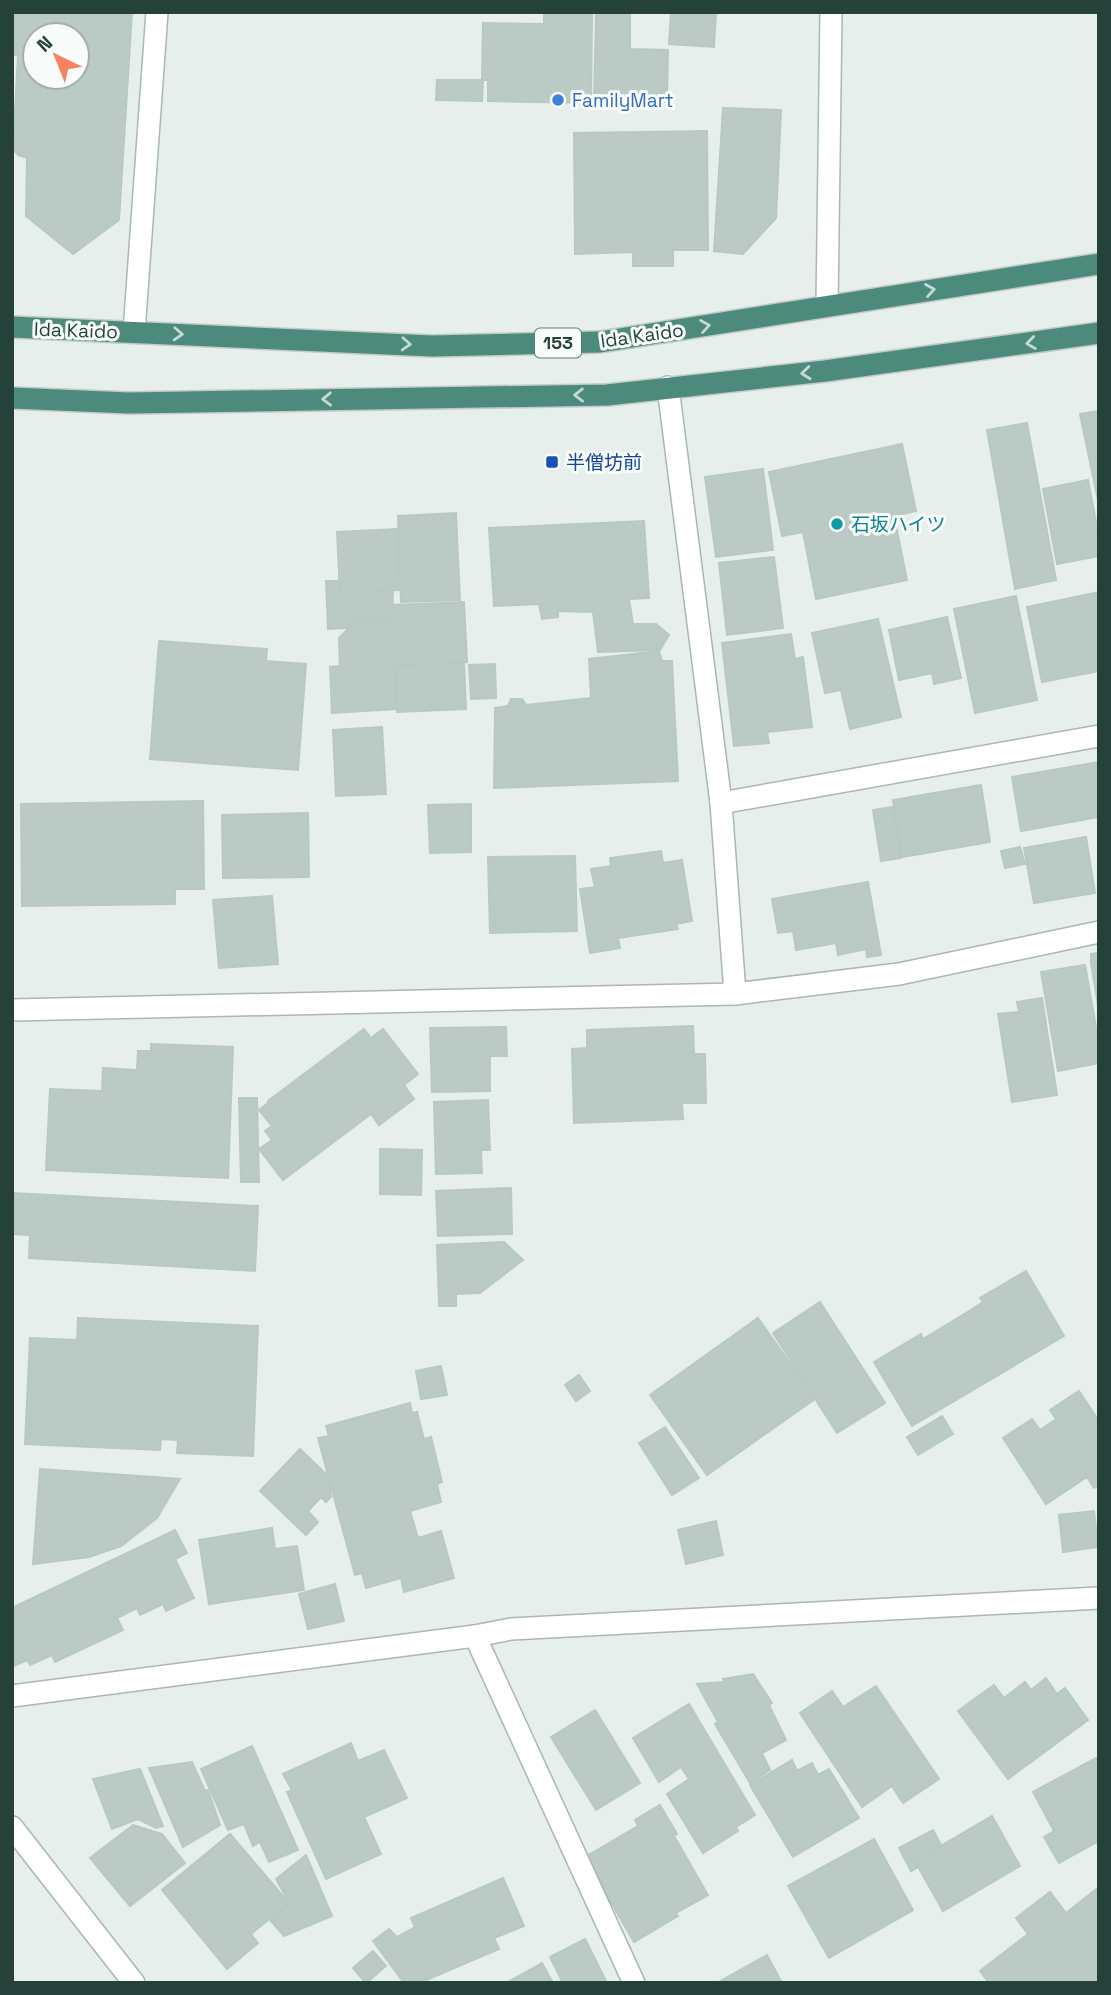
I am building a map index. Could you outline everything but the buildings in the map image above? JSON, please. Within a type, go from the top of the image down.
[{"type":"highway","name":"Ida Kaido","points":[[12,327],[432,346],[600,342],[1099,264]]},
{"type":"highway","points":[[12,398],[157,402],[607,395],[825,371],[1099,333]]},
{"type":"street","points":[[134,332],[156,12]]},
{"type":"street","points":[[827,306],[831,12]]},
{"type":"street","points":[[668,387],[721,803],[735,994]]},
{"type":"street","points":[[721,803],[1099,736]]},
{"type":"street","points":[[12,1010],[735,994],[899,974],[1099,932]]},
{"type":"street","points":[[12,1696],[475,1636],[511,1629],[1099,1598]]},
{"type":"street","points":[[475,1636],[634,1983]]},
{"type":"street","points":[[12,1828],[134,1983]]},
{"type":"place","name":"FamilyMart","points":[[558,100]]},
{"type":"place","name":"半僧坊前","points":[[552,462]]},
{"type":"place","name":"石坂ハイツ","points":[[837,524]]}]
